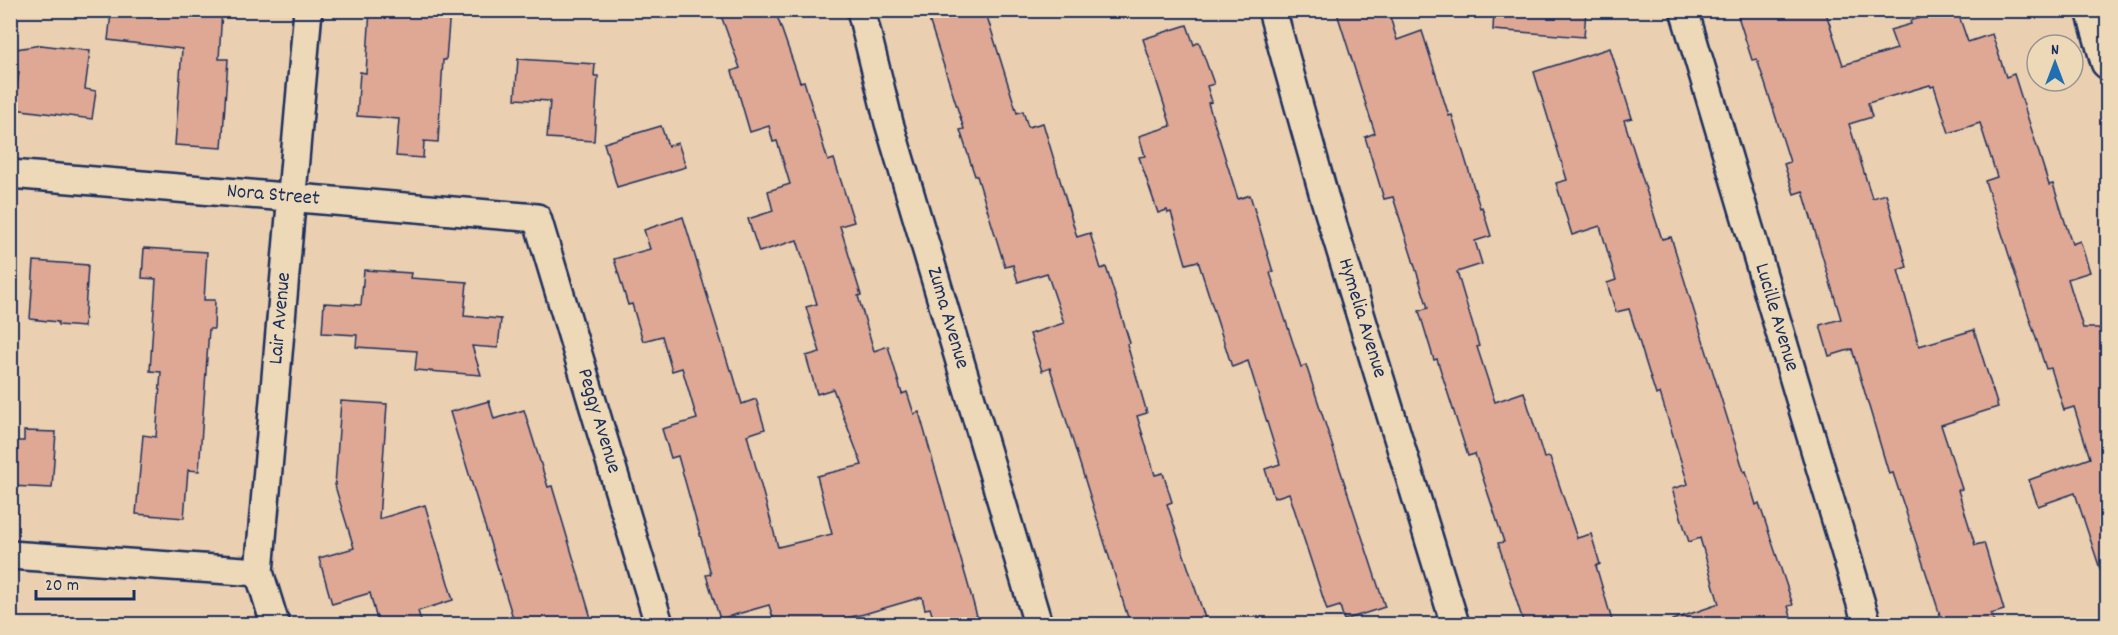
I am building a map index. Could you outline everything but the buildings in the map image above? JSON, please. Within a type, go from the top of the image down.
[{"type":"street","name":"Lair Avenue","points":[[275,624],[260,572],[308,10]]},
{"type":"street","name":"Zuma Avenue","points":[[861,10],[889,123],[1038,624]]},
{"type":"street","name":"Hymelia Avenue","points":[[1272,10],[1324,196],[1455,624]]},
{"type":"street","name":"Lucille Avenue","points":[[1684,10],[1867,624]]},
{"type":"street","points":[[2093,10],[2108,62]]},
{"type":"street","name":"Nora Street","points":[[10,174],[537,218]]},
{"type":"street","name":"Peggy Avenue","points":[[537,218],[659,624]]},
{"type":"street","points":[[10,555],[260,572]]}]
